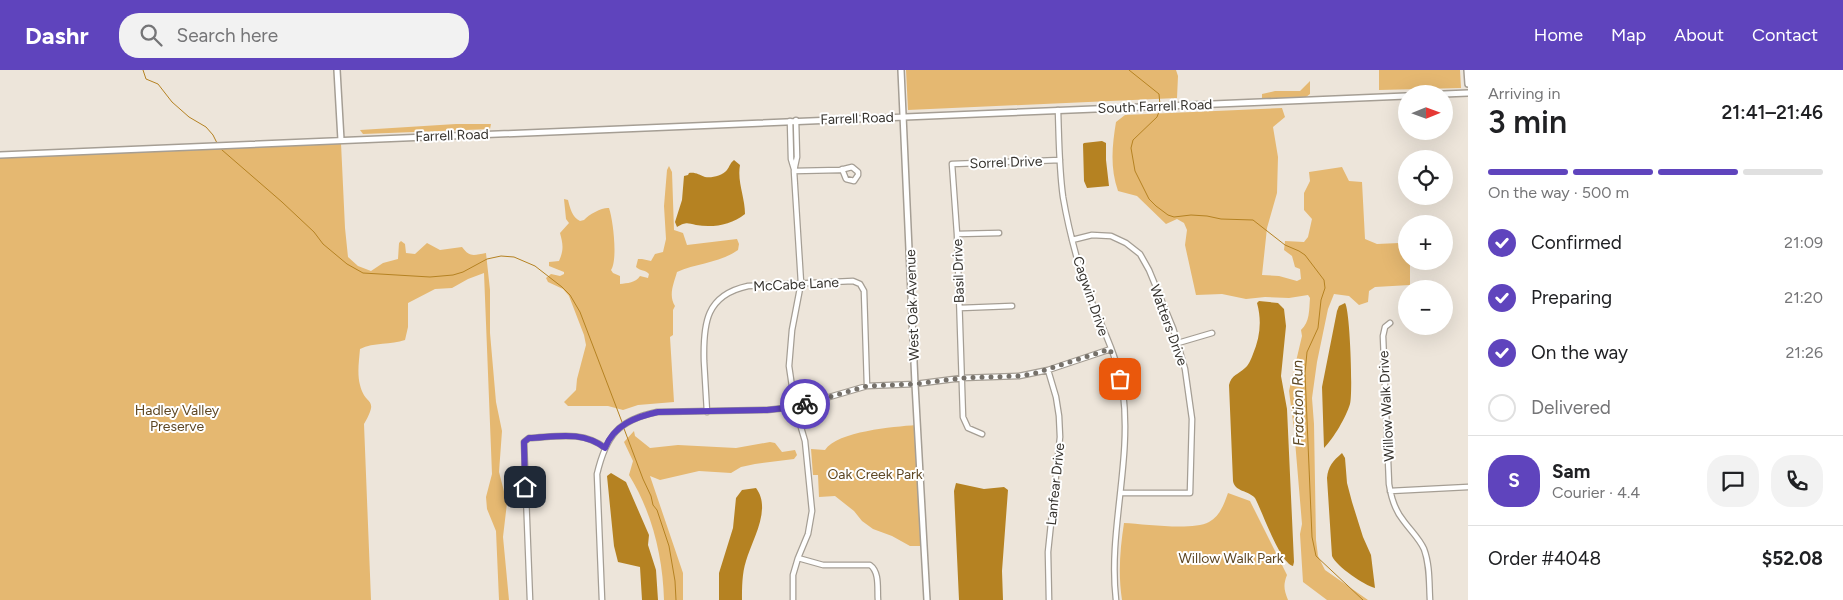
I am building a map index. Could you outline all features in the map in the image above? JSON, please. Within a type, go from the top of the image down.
[{"type":"street","points":[[337,70],[340,140]]},
{"type":"street","name":"West Oak Avenue","points":[[901,70],[927,600]]},
{"type":"street","points":[[1467,70],[1468,84]]},
{"type":"street","points":[[1453,94],[1468,93]]},
{"type":"street","name":"South Farrell Road","points":[[904,116],[1398,96]]},
{"type":"street","name":"Cagwin Drive","points":[[1058,110],[1063,195],[1072,240],[1086,286],[1118,369],[1125,412],[1126,434],[1114,557],[1113,578],[1116,600]]},
{"type":"street","name":"Farrell Road","points":[[0,155],[904,116]]},
{"type":"street","points":[[793,121],[791,160],[794,171],[801,283],[790,347],[789,366],[795,407],[806,441],[812,511],[808,534],[793,575],[793,600]]},
{"type":"street","name":"Sorrel Drive","points":[[952,164],[1060,160]]},
{"type":"street","name":"Basil Drive","points":[[952,164],[957,234],[963,417],[968,428],[982,434]]},
{"type":"street","points":[[794,171],[842,169]]},
{"type":"street","points":[[957,234],[999,233]]},
{"type":"street","name":"Watters Drive","points":[[1072,240],[1092,235],[1112,236],[1126,243],[1140,254],[1149,270],[1178,343],[1185,369],[1192,419],[1190,493],[1121,493]]},
{"type":"street","name":"McCabe Lane","points":[[706,412],[704,338],[706,320],[714,304],[724,294],[734,289],[748,286],[853,281],[860,284],[864,291],[867,386]]},
{"type":"street","points":[[960,308],[1012,306]]},
{"type":"street","name":"Willow Walk Drive","points":[[1390,323],[1382,336],[1390,491],[1396,511],[1416,535],[1424,549],[1429,569],[1430,600]]},
{"type":"street","points":[[1178,343],[1212,333]]},
{"type":"street","points":[[602,600],[597,474],[605,448],[612,434],[623,425],[640,416],[658,412],[706,412],[795,407],[867,386],[915,384],[962,378],[1019,376],[1048,370],[1110,349]]},
{"type":"street","name":"Lanfear Drive","points":[[1048,370],[1056,397],[1060,437],[1048,552],[1049,600]]},
{"type":"street","points":[[530,600],[524,442],[529,438],[576,436],[598,442],[605,448]]},
{"type":"street","points":[[1390,491],[1468,488]]},
{"type":"street","points":[[798,558],[822,566],[870,565],[877,574],[878,600]]},
{"type":"green space","points":[[906,70],[1176,70],[1178,76],[1177,98],[908,110]]},
{"type":"green space","points":[[1379,70],[1460,70],[1461,88],[1453,88],[1453,85],[1398,85],[1398,90],[1379,90]]},
{"type":"green space","points":[[1310,81],[1310,94],[1306,97],[1262,99],[1262,94],[1275,91],[1300,91]]},
{"type":"green space","points":[[1282,108],[1285,117],[1273,127],[1278,157],[1277,193],[1267,228],[1262,275],[1279,276],[1297,281],[1301,279],[1300,269],[1295,267],[1292,256],[1284,250],[1285,241],[1304,242],[1308,237],[1312,219],[1304,210],[1304,193],[1310,181],[1309,172],[1342,167],[1349,181],[1362,182],[1365,239],[1377,244],[1398,243],[1398,270],[1410,270],[1410,280],[1398,280],[1398,286],[1375,287],[1369,291],[1368,302],[1359,305],[1349,296],[1334,294],[1328,309],[1312,398],[1318,556],[1325,570],[1368,600],[1327,600],[1303,582],[1300,534],[1302,524],[1289,391],[1302,336],[1301,330],[1309,316],[1310,298],[1308,295],[1289,298],[1265,297],[1246,299],[1222,294],[1196,295],[1185,245],[1187,230],[1184,223],[1177,219],[1166,224],[1137,196],[1118,191],[1114,174],[1113,148],[1116,122],[1125,115]]},
{"type":"green space","points":[[456,124],[491,124],[490,129],[363,134],[360,130]]},
{"type":"green space","name":"Hadley Valley Preserve","points":[[341,143],[348,257],[358,266],[371,271],[383,263],[398,259],[399,243],[401,241],[405,244],[406,253],[415,254],[427,243],[440,250],[462,247],[470,254],[486,253],[490,290],[490,333],[496,402],[502,431],[499,472],[507,503],[503,537],[509,600],[499,600],[496,531],[487,509],[486,497],[492,474],[484,273],[452,288],[435,289],[408,303],[408,327],[405,340],[371,345],[360,349],[359,381],[362,392],[371,405],[369,415],[364,424],[371,600],[0,600],[0,157]]},
{"type":"green space","points":[[669,166],[672,172],[674,230],[683,233],[687,245],[737,239],[739,244],[738,250],[724,258],[677,272],[672,293],[675,306],[673,310],[673,335],[670,337],[674,402],[638,405],[623,410],[608,406],[568,406],[564,402],[576,390],[586,345],[569,296],[563,289],[548,282],[546,278],[551,274],[560,276],[564,274],[564,272],[549,266],[549,262],[559,261],[562,254],[560,233],[569,223],[566,219],[564,199],[568,200],[573,215],[580,221],[596,211],[609,208],[614,249],[611,270],[620,276],[620,284],[634,281],[640,276],[648,278],[648,273],[636,267],[638,259],[651,261],[655,254],[663,252],[666,239],[664,206]]},
{"type":"green space","name":"Oak Creek Park","points":[[916,425],[921,546],[910,546],[892,536],[873,529],[835,496],[819,497],[818,475],[813,475],[811,449],[825,450],[841,438],[853,434]]},
{"type":"green space","points":[[634,431],[635,436],[650,448],[678,445],[736,448],[770,442],[775,443],[782,452],[795,450],[797,455],[794,459],[741,467],[731,473],[699,471],[660,480],[650,476],[683,573],[683,600],[664,600],[659,551],[655,535],[644,504],[629,475],[633,461],[624,442]]},
{"type":"green space","name":"Willow Walk Park","points":[[1228,493],[1250,501],[1287,575],[1285,588],[1288,600],[1122,600],[1120,562],[1124,523],[1180,527],[1201,525],[1209,522],[1216,516]]},
{"type":"shaded area","points":[[1102,141],[1106,143],[1109,186],[1087,188],[1084,181],[1083,144]]},
{"type":"shaded area","points":[[734,160],[740,165],[739,171],[745,214],[734,221],[722,225],[702,226],[686,223],[677,227],[675,222],[682,200],[684,176],[689,173],[696,173],[705,177],[717,176],[725,172]]},
{"type":"shaded area","points":[[1259,301],[1278,303],[1284,309],[1286,326],[1281,376],[1287,409],[1293,566],[1288,563],[1277,547],[1255,498],[1236,487],[1233,481],[1229,385],[1233,377],[1243,370],[1251,360],[1260,329],[1257,303]]},
{"type":"shaded area","points":[[1345,303],[1350,352],[1350,404],[1332,439],[1324,448],[1322,387],[1337,311],[1339,306]]},
{"type":"shaded area","points":[[1342,453],[1345,458],[1347,483],[1352,502],[1371,555],[1375,588],[1351,575],[1332,556],[1327,478],[1332,464]]},
{"type":"shaded area","points":[[611,473],[626,482],[649,535],[648,545],[656,570],[658,600],[642,600],[640,567],[618,562],[614,546],[607,476]]},
{"type":"shaded area","points":[[956,483],[984,489],[1004,487],[1008,490],[1002,571],[1003,600],[959,600],[954,491]]},
{"type":"shaded area","points":[[756,488],[762,505],[761,515],[745,566],[742,600],[719,600],[719,573],[733,528],[736,498],[742,490]]},
{"type":"waterway","points":[[143,70],[146,79],[158,84],[172,102],[189,117],[206,127],[217,143]]},
{"type":"waterway","name":"Fraction Run","points":[[1129,70],[1159,94],[1160,105]]},
{"type":"waterway","name":"Fraction Run","points":[[1160,109],[1157,117],[1133,140],[1131,148],[1135,171],[1149,199],[1168,215],[1174,217],[1191,215],[1221,219],[1253,220],[1285,245],[1305,255],[1324,280],[1325,288],[1321,300],[1318,328],[1307,352],[1305,373],[1312,537],[1316,556],[1363,600]]},
{"type":"waterway","points":[[222,150],[282,202],[314,232],[323,244],[347,264],[363,273],[430,277],[453,275],[463,272],[487,259],[501,256],[514,257],[535,266],[570,295],[580,312],[622,422]]},
{"type":"waterway","points":[[623,426],[653,505],[657,510],[669,546],[676,600]]},
{"type":"way so far","points":[[805,404],[867,386],[1033,374],[1110,349],[1120,379]]},
{"type":"route","points":[[525,487],[523,450],[524,442],[529,438],[576,436],[598,442],[605,448],[607,441],[620,426],[640,416],[658,412],[767,410],[805,404]]}]
